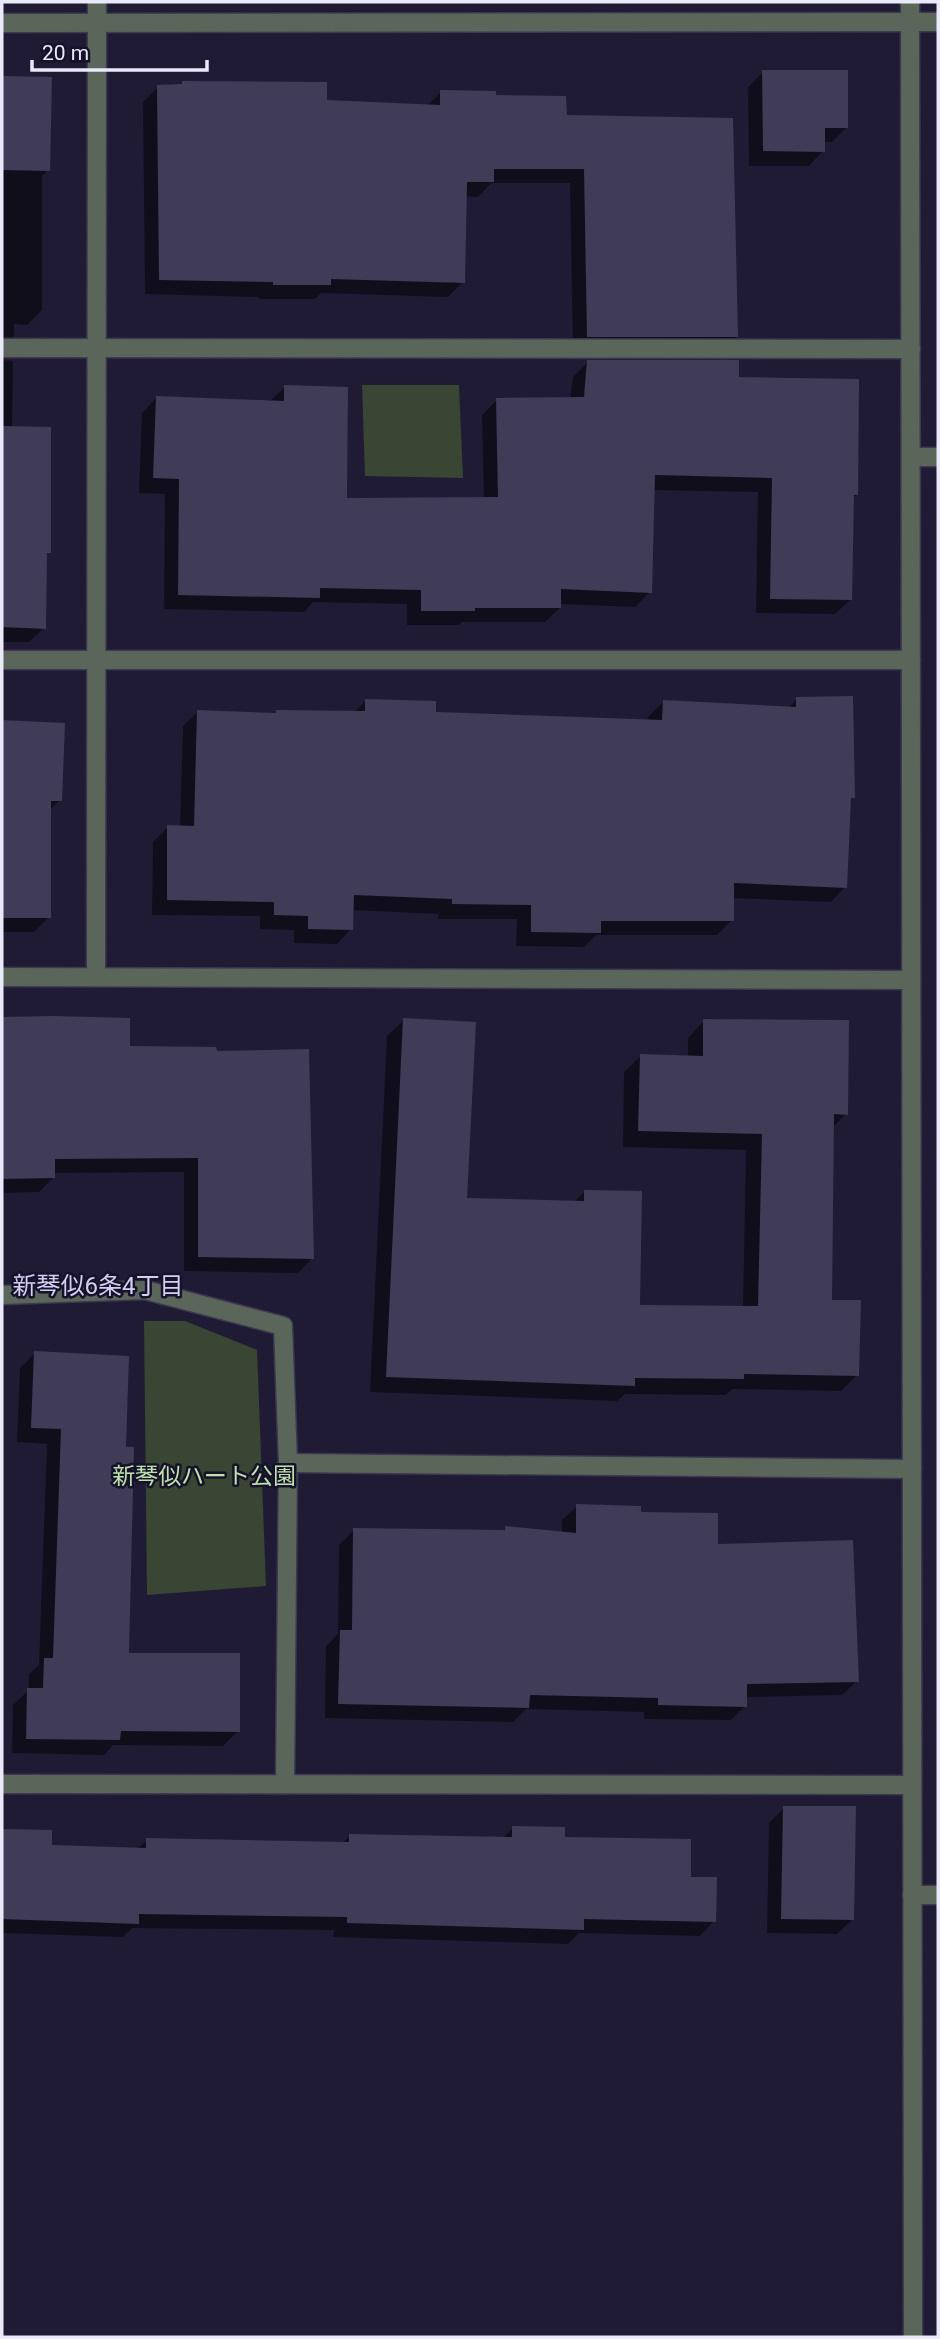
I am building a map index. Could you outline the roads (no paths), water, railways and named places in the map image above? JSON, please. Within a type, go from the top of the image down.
[{"type":"street","points":[[96,977],[97,2]]},
{"type":"street","points":[[910,2],[913,2337]]},
{"type":"street","points":[[2,23],[938,22]]},
{"type":"street","points":[[2,348],[911,348]]},
{"type":"street","points":[[911,457],[938,457]]},
{"type":"street","points":[[2,660],[911,660]]},
{"type":"street","points":[[2,977],[911,980]]},
{"type":"street","points":[[2,1295],[145,1290],[283,1326],[288,1463],[285,1784]]},
{"type":"street","points":[[288,1463],[912,1469]]},
{"type":"street","points":[[2,1784],[912,1785]]},
{"type":"street","points":[[912,1895],[938,1895]]},
{"type":"district","name":"新琴似6条4丁目","points":[[98,1286]]},
{"type":"park label","name":"新琴似ハート公園","points":[[204,1476]]}]
